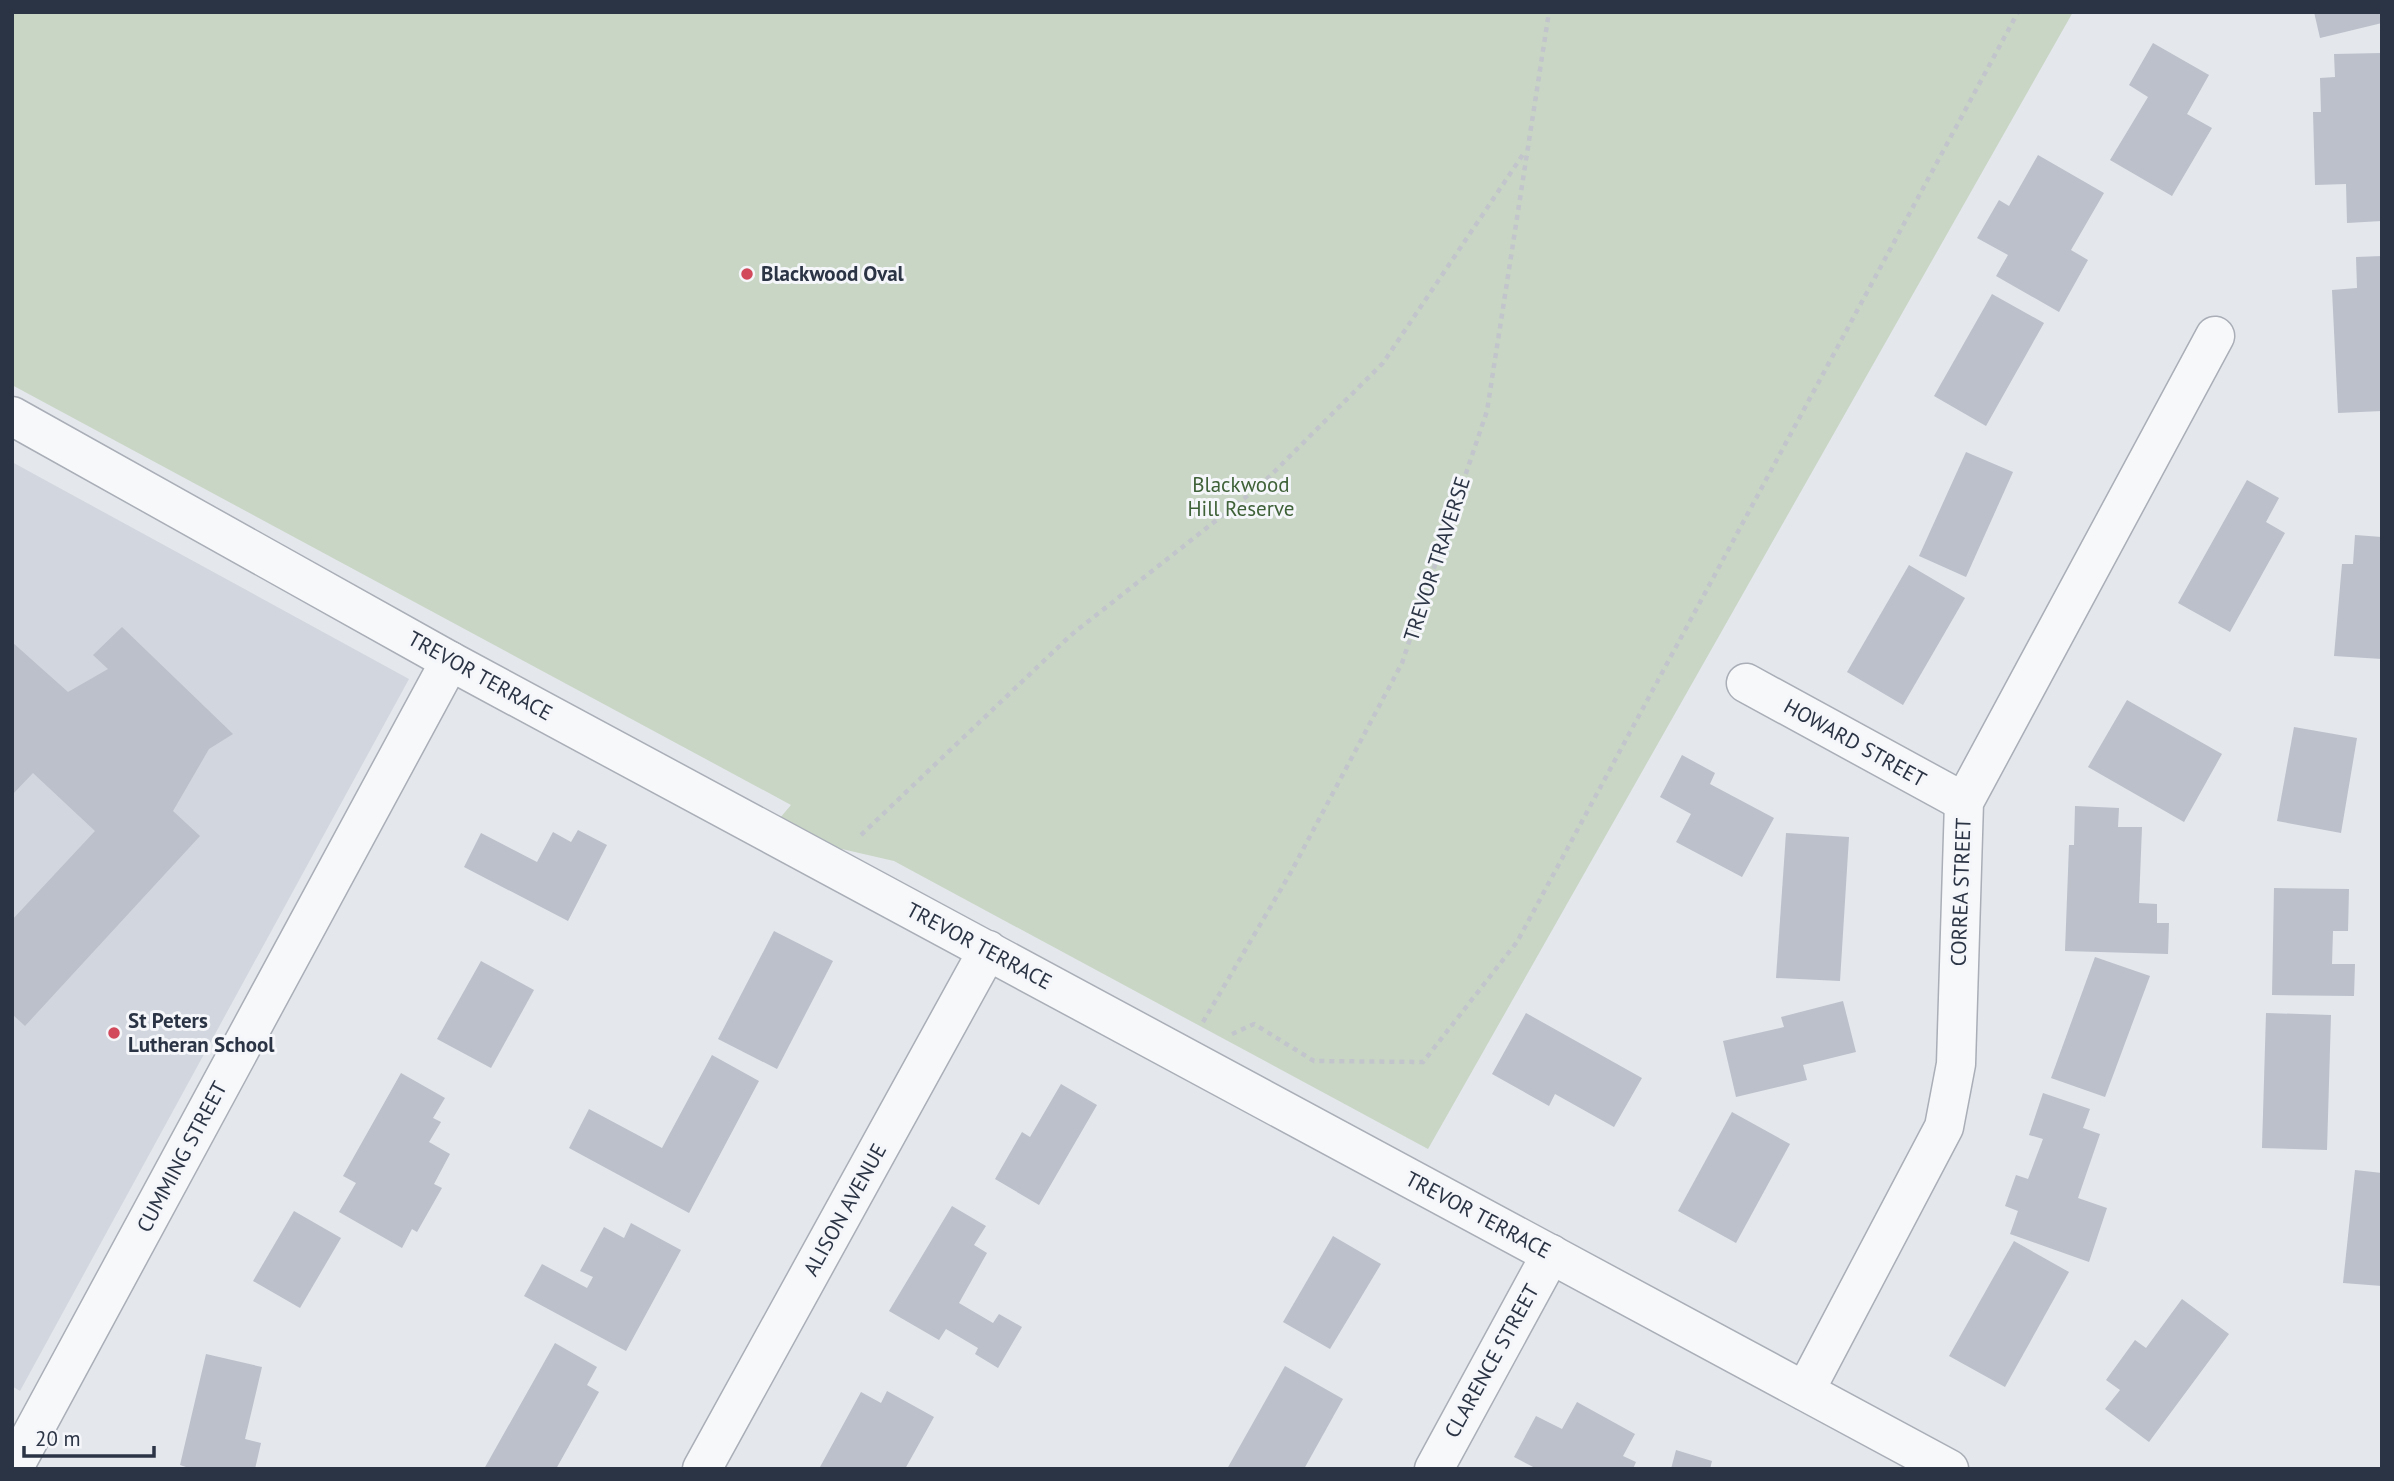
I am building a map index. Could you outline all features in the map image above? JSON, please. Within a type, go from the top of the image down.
[{"type":"street","name":"CORREA STREET","points":[[1805,1391],[1944,1127],[1956,1065],[1964,802],[2215,336]]},
{"type":"street","name":"TREVOR TERRACE","points":[[12,416],[450,661],[1949,1469]]},
{"type":"street","name":"CUMMING STREET","points":[[13,1469],[450,661]]},
{"type":"street","name":"HOWARD STREET","points":[[1746,683],[1964,802]]},
{"type":"street","name":"ALISON AVENUE","points":[[702,1469],[988,950]]},
{"type":"street","name":"CLARENCE STREET","points":[[1434,1469],[1551,1254]]},
{"type":"path","name":"TREVOR TRAVERSE","points":[[1183,1056],[1291,872],[1402,663],[1486,411],[1549,12]]},
{"type":"path","points":[[1183,1056],[1254,1024],[1314,1061],[1423,1062],[1517,943],[2018,12]]},
{"type":"path","points":[[830,865],[1071,635],[1261,485],[1383,363],[1527,150]]},
{"type":"shaded area","name":"St Peters Lutheran School","points":[[12,462],[409,679],[20,1391],[12,1386]]},
{"type":"green space","name":"Blackwood Hill Reserve","points":[[12,12],[2073,12],[1428,1149],[894,861],[768,832],[791,805],[12,385]]},
{"type":"building","points":[[2314,12],[2382,12],[2382,23],[2320,38]]},
{"type":"building","points":[[2153,43],[2209,75],[2187,114],[2212,128],[2172,196],[2110,160],[2148,97],[2129,85]]},
{"type":"building","points":[[2382,53],[2382,221],[2347,223],[2346,184],[2315,185],[2313,112],[2321,112],[2320,78],[2335,77],[2334,54]]},
{"type":"building","points":[[2038,155],[2104,193],[2071,250],[2088,260],[2059,312],[1996,276],[2008,255],[1977,238],[1999,200],[2009,206]]},
{"type":"building","points":[[2382,256],[2382,411],[2338,413],[2332,290],[2357,288],[2356,257]]},
{"type":"building","points":[[1992,294],[2044,323],[1986,426],[1934,396]]},
{"type":"building","points":[[1966,452],[2013,472],[1966,577],[1919,556]]},
{"type":"building","points":[[2247,480],[2279,498],[2266,522],[2285,533],[2230,632],[2178,603]]},
{"type":"building","points":[[2355,535],[2382,537],[2382,659],[2334,656],[2342,564],[2353,564]]},
{"type":"building","points":[[1909,565],[1965,598],[1903,705],[1847,672]]},
{"type":"building","points":[[122,627],[233,734],[209,749],[173,811],[200,836],[25,1026],[12,1014],[12,920],[95,831],[33,773],[12,795],[12,642],[68,692],[108,669],[93,655]]},
{"type":"building","points":[[2127,700],[2222,754],[2184,822],[2088,767]]},
{"type":"building","points":[[2294,727],[2357,738],[2341,833],[2277,821]]},
{"type":"building","points":[[1682,755],[1715,773],[1710,784],[1774,818],[1742,877],[1676,842],[1691,814],[1660,797]]},
{"type":"building","points":[[2075,806],[2119,808],[2118,827],[2142,827],[2139,903],[2157,904],[2157,923],[2169,923],[2168,954],[2065,951],[2069,845],[2074,845]]},
{"type":"building","points":[[578,830],[607,845],[568,921],[464,867],[481,833],[537,862],[553,832],[571,842]]},
{"type":"building","points":[[1786,833],[1849,837],[1840,981],[1776,978]]},
{"type":"building","points":[[2274,888],[2349,889],[2348,931],[2333,931],[2332,964],[2355,964],[2354,996],[2272,995]]},
{"type":"building","points":[[774,931],[833,961],[777,1069],[718,1039]]},
{"type":"building","points":[[2095,957],[2150,976],[2105,1097],[2051,1078]]},
{"type":"building","points":[[481,961],[534,990],[491,1068],[437,1039]]},
{"type":"building","points":[[1843,1001],[1856,1052],[1803,1065],[1807,1080],[1736,1097],[1723,1041],[1784,1027],[1781,1017]]},
{"type":"building","points":[[1526,1013],[1642,1078],[1614,1127],[1555,1094],[1549,1106],[1492,1074]]},
{"type":"building","points":[[2266,1013],[2331,1015],[2327,1150],[2262,1148]]},
{"type":"building","points":[[712,1055],[759,1081],[689,1213],[569,1148],[589,1109],[662,1148]]},
{"type":"building","points":[[401,1073],[445,1098],[433,1118],[441,1122],[429,1142],[450,1154],[434,1184],[442,1188],[417,1232],[412,1229],[402,1248],[339,1212],[356,1183],[343,1176]]},
{"type":"building","points":[[1061,1084],[1097,1105],[1039,1205],[995,1179],[1022,1132],[1030,1137]]},
{"type":"building","points":[[2043,1093],[2090,1109],[2083,1128],[2100,1134],[2078,1198],[2107,1208],[2089,1262],[2010,1234],[2018,1211],[2005,1206],[2016,1175],[2028,1179],[2043,1139],[2029,1135]]},
{"type":"building","points":[[1732,1112],[1790,1144],[1736,1243],[1678,1211]]},
{"type":"building","points":[[2355,1170],[2382,1173],[2382,1286],[2343,1283]]},
{"type":"building","points":[[952,1206],[986,1226],[974,1245],[987,1253],[959,1303],[993,1323],[999,1314],[1022,1327],[998,1368],[975,1354],[978,1348],[946,1329],[939,1340],[889,1311]]},
{"type":"building","points":[[294,1211],[341,1238],[300,1308],[253,1281]]},
{"type":"building","points":[[631,1223],[681,1250],[626,1351],[524,1296],[542,1264],[587,1288],[593,1277],[580,1271],[604,1227],[624,1238]]},
{"type":"building","points":[[1333,1236],[1381,1264],[1330,1349],[1283,1322]]},
{"type":"building","points":[[2014,1241],[2069,1272],[2005,1387],[1949,1356]]},
{"type":"building","points":[[2182,1299],[2229,1334],[2149,1442],[2105,1409],[2120,1390],[2106,1380],[2135,1340],[2146,1348]]},
{"type":"building","points":[[555,1343],[597,1367],[587,1385],[599,1392],[556,1469],[484,1469]]},
{"type":"building","points":[[206,1354],[262,1367],[245,1439],[261,1443],[255,1469],[192,1469],[180,1465]]},
{"type":"building","points":[[1285,1366],[1343,1399],[1304,1469],[1227,1469]]},
{"type":"building","points":[[887,1391],[934,1417],[905,1469],[820,1467],[861,1392],[881,1403]]},
{"type":"building","points":[[1577,1402],[1635,1434],[1623,1456],[1636,1462],[1633,1469],[1537,1469],[1514,1457],[1536,1416],[1562,1429]]},
{"type":"building","points":[[1676,1450],[1712,1461],[1710,1469],[1671,1469]]},
{"type":"place","name":"Blackwood Oval","points":[[747,274]]},
{"type":"place","name":"St Peters Lutheran School","points":[[114,1033]]}]
